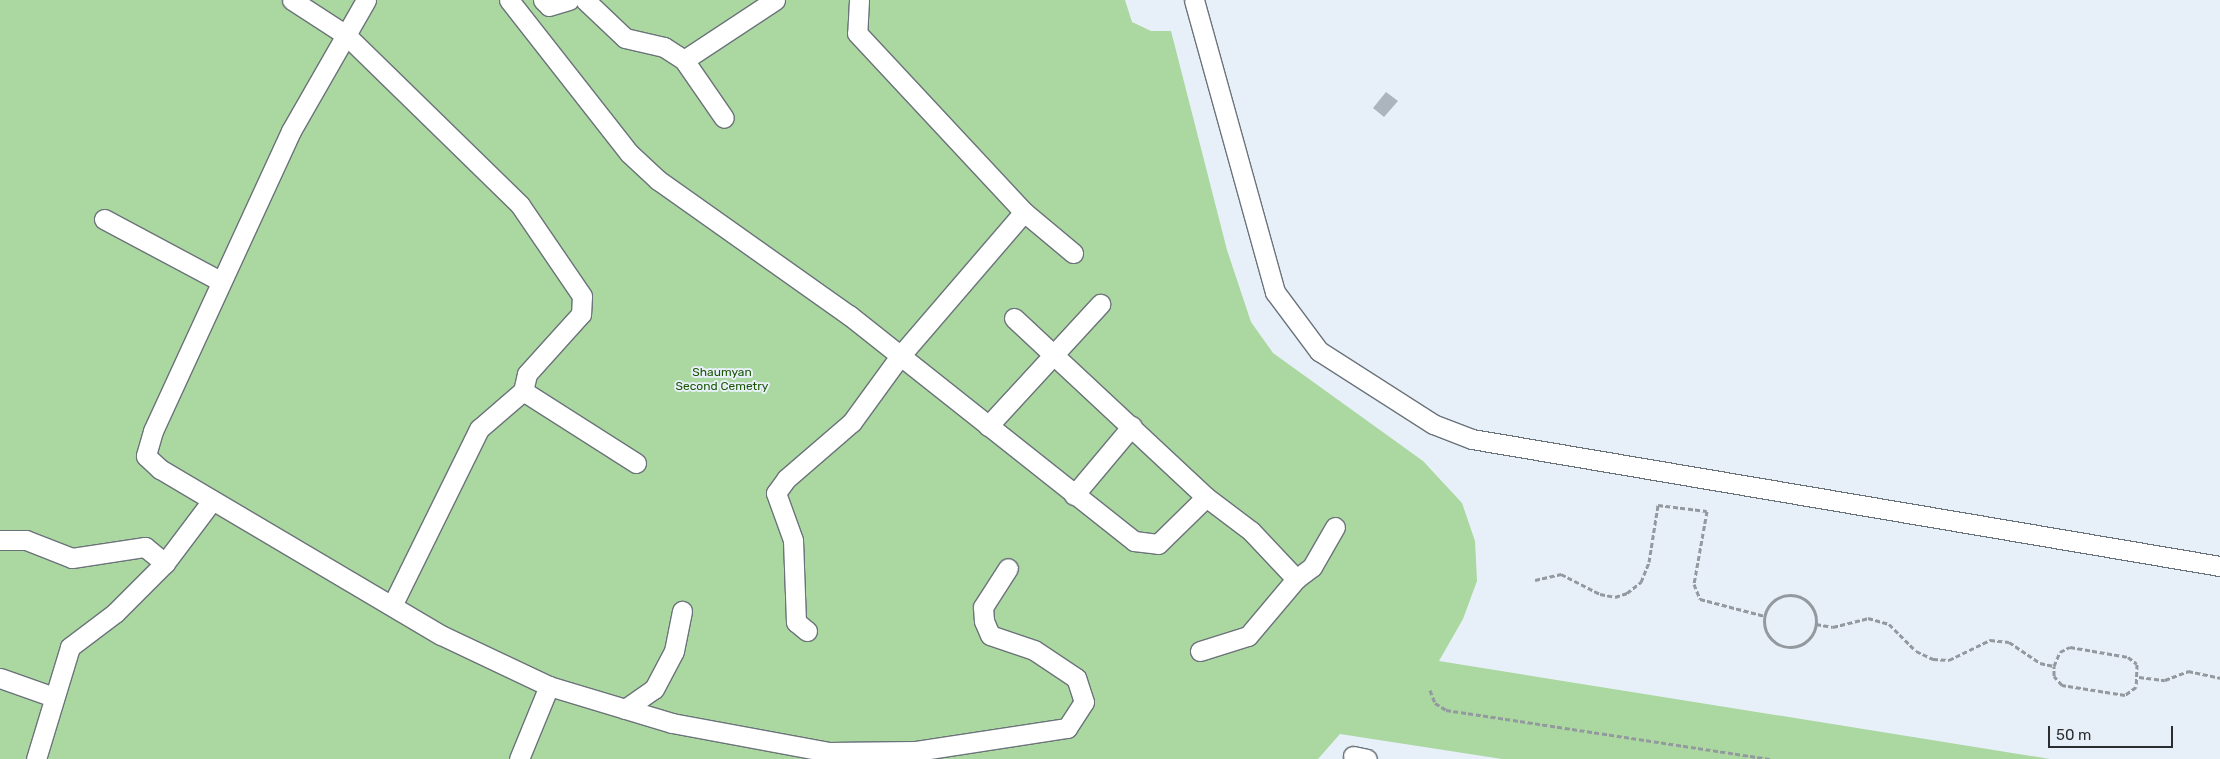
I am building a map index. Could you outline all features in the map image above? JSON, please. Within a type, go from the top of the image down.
[{"type":"lane","points":[[292,0],[346,35],[520,205],[582,296],[581,314],[527,374],[523,391],[479,429],[392,606]]},
{"type":"lane","points":[[366,0],[290,131],[153,431],[146,456],[210,502],[441,635],[549,686],[625,709],[756,742],[829,752],[916,751],[1067,728],[1084,702],[1076,678],[1034,650],[990,635],[984,621],[982,608],[1008,568]]},
{"type":"lane","points":[[509,0],[629,153],[658,180],[900,356],[1074,495],[1146,546],[1158,544],[1206,497]]},
{"type":"lane","points":[[543,0],[549,6],[569,0]]},
{"type":"lane","points":[[585,0],[625,38],[664,47],[684,60],[724,118]]},
{"type":"lane","points":[[684,60],[775,0]]},
{"type":"lane","points":[[859,0],[857,34],[1024,212],[1073,253]]},
{"type":"lane","points":[[1194,0],[1275,292],[1319,351],[1433,424],[1472,439],[2220,566]]},
{"type":"lane","points":[[808,631],[796,622],[793,540],[776,492],[786,478],[852,422],[900,356],[1024,212]]},
{"type":"lane","points":[[104,219],[220,282]]},
{"type":"lane","points":[[988,426],[1100,304]]},
{"type":"lane","points":[[1014,318],[1056,354],[1206,497],[1250,532],[1296,578]]},
{"type":"lane","points":[[523,391],[636,463]]},
{"type":"lane","points":[[1074,495],[1132,426]]},
{"type":"lane","points":[[36,759],[52,696],[70,647],[115,614],[165,563],[210,502]]},
{"type":"lane","points":[[1200,651],[1248,636],[1296,578],[1312,568],[1335,526]]},
{"type":"lane","points":[[0,540],[26,540],[72,558],[145,547],[165,563]]},
{"type":"lane","points":[[625,709],[654,689],[674,651],[682,611]]},
{"type":"lane","points":[[0,678],[52,696]]},
{"type":"lane","points":[[519,759],[549,686]]},
{"type":"path","points":[[1535,580],[1561,574],[1600,594],[1615,597],[1627,593],[1641,582],[1650,562],[1658,505],[1708,511],[1694,584],[1700,599],[1765,616]]},
{"type":"path","points":[[1781,596],[1799,596],[1812,607],[1816,624],[1802,644],[1786,646],[1767,632],[1765,616],[1781,596]]},
{"type":"path","points":[[1816,624],[1833,627],[1868,618],[1889,624],[1916,651],[1934,659],[1949,660],[1990,640],[2008,642],[2040,663],[2054,666]]},
{"type":"path","points":[[2070,647],[2128,657],[2137,664],[2139,677],[2136,687],[2125,695],[2062,685],[2054,676],[2054,666],[2060,652],[2070,647]]},
{"type":"path","points":[[2139,677],[2165,680],[2188,671],[2220,678]]},
{"type":"path","points":[[1430,690],[1435,703],[1446,710],[1772,759]]},
{"type":"green space","name":"Shaumyan Second Cemetry","points":[[0,0],[1125,0],[1132,22],[1151,31],[1171,31],[1227,250],[1251,322],[1273,353],[1423,461],[1462,503],[1475,541],[1477,581],[1463,619],[1439,661],[2050,759],[1502,759],[1340,734],[1318,759],[0,759]]},
{"type":"building","points":[[1386,92],[1398,101],[1384,117],[1373,108]]}]
